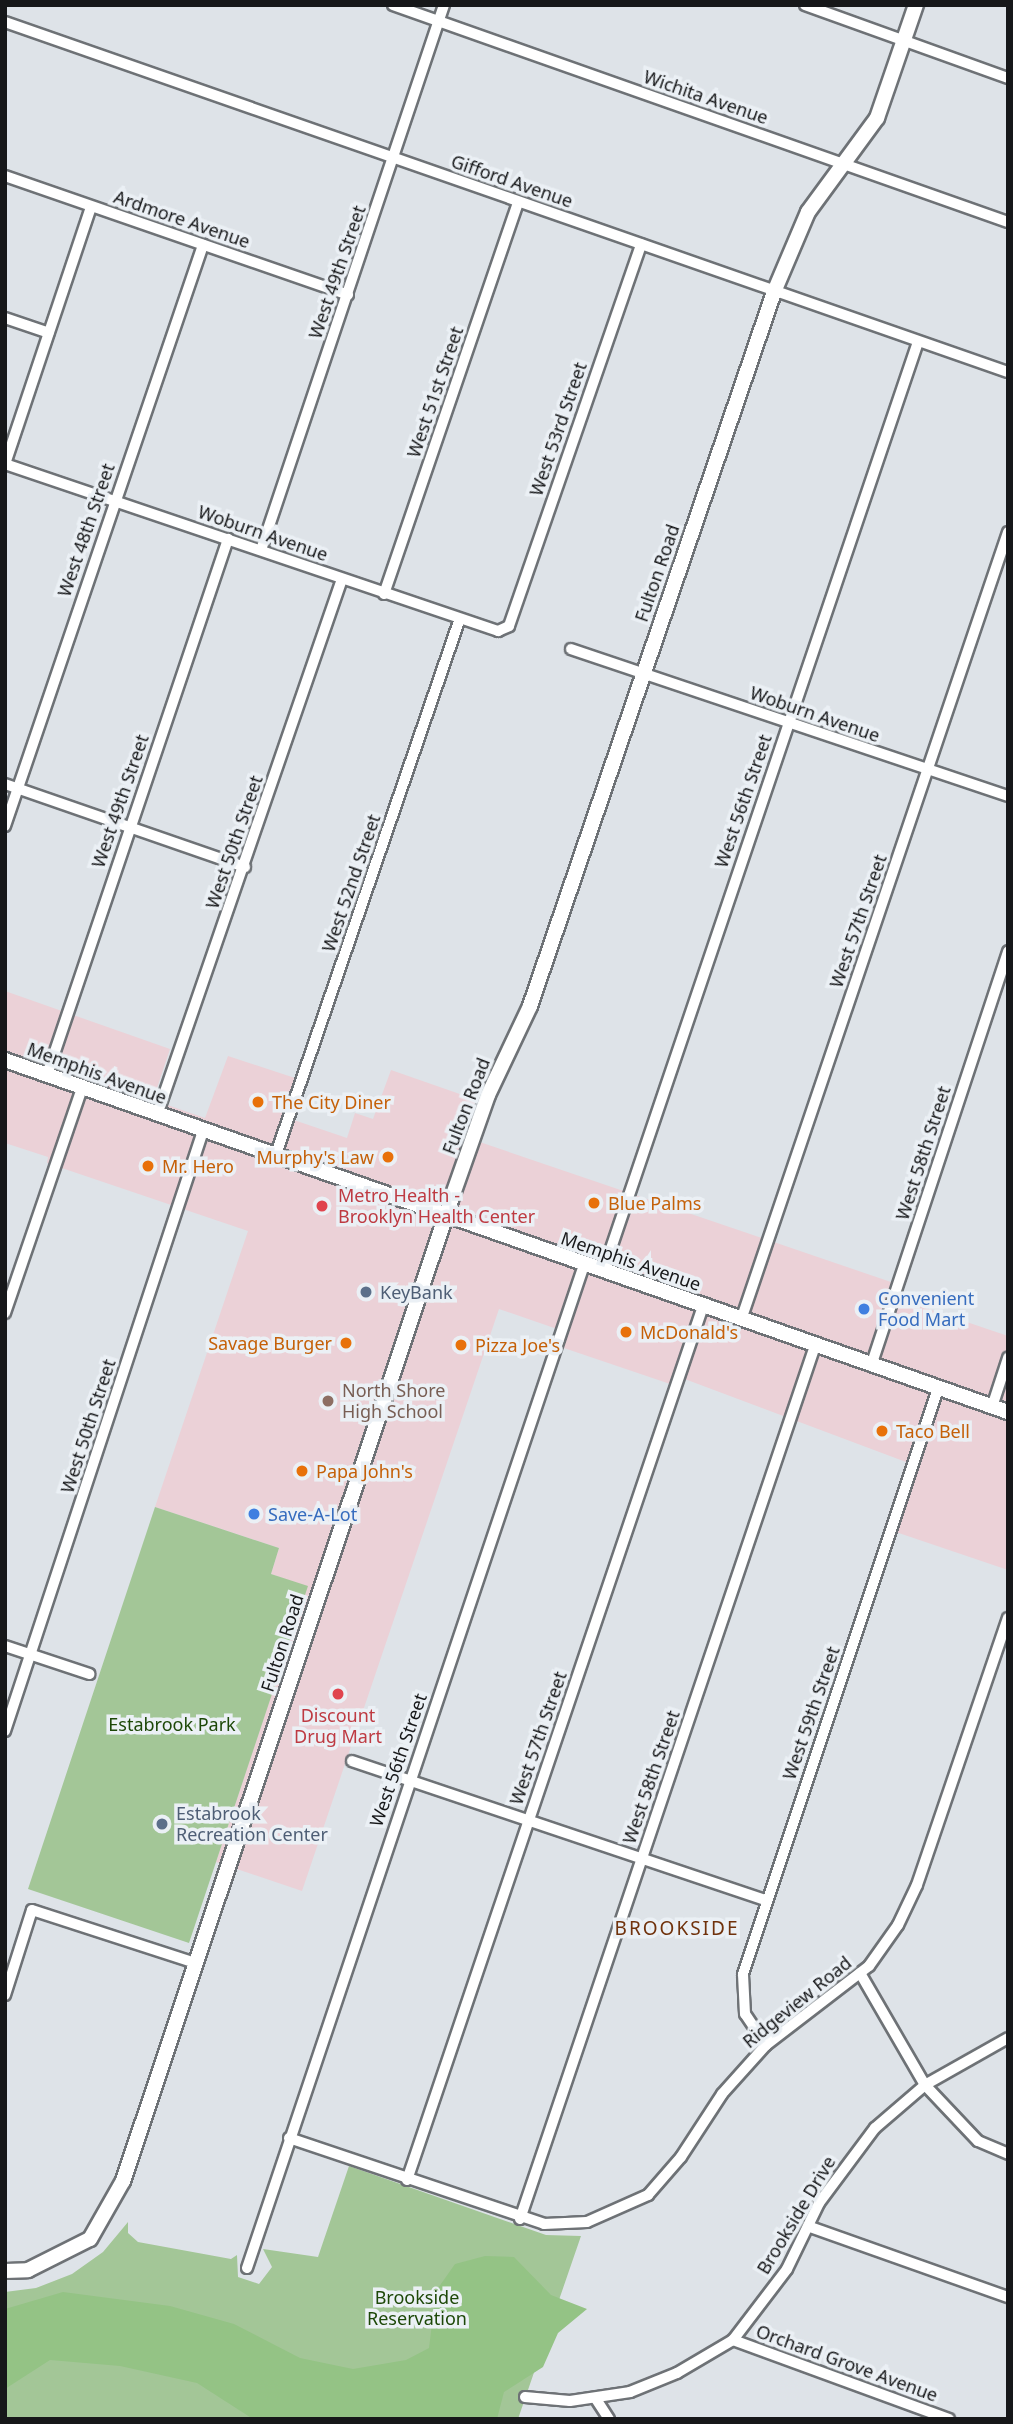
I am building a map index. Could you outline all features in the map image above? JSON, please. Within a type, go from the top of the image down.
[{"type":"main road","name":"Fulton Road","points":[[5,2271],[28,2270],[90,2239],[127,2169],[446,1215],[488,1095],[530,1006],[774,292],[808,212],[846,165],[877,118],[916,5]]},
{"type":"main road","name":"Memphis Avenue","points":[[5,1060],[275,1157],[1008,1412]]},
{"type":"street","name":"Wichita Avenue","points":[[393,5],[1008,222]]},
{"type":"street","name":"West 49th Street","points":[[261,550],[444,5]]},
{"type":"street","points":[[805,5],[1008,78]]},
{"type":"street","name":"Gifford Avenue","points":[[5,22],[1008,372]]},
{"type":"street","name":"Ardmore Avenue","points":[[5,176],[348,295]]},
{"type":"street","name":"West 51st Street","points":[[384,594],[518,202]]},
{"type":"street","points":[[5,464],[91,206]]},
{"type":"street","name":"West 53rd Street","points":[[509,626],[641,244]]},
{"type":"street","name":"West 48th Street","points":[[5,827],[203,245]]},
{"type":"street","points":[[5,318],[49,333]]},
{"type":"street","name":"West 56th Street","points":[[603,1272],[918,342]]},
{"type":"street","name":"Woburn Avenue","points":[[5,464],[261,550],[459,621],[498,631],[509,626]]},
{"type":"street","name":"West 57th Street","points":[[741,1320],[1008,532]]},
{"type":"street","name":"West 49th Street","points":[[47,1075],[228,539]]},
{"type":"street","name":"West 50th Street","points":[[157,1115],[245,867],[342,579]]},
{"type":"street","name":"West 52nd Street","points":[[275,1157],[459,621]]},
{"type":"street","name":"Woburn Avenue","points":[[571,649],[1008,796]]},
{"type":"street","points":[[5,784],[245,867]]},
{"type":"street","name":"West 58th Street","points":[[871,1366],[1008,951]]},
{"type":"street","points":[[5,1313],[82,1088]]},
{"type":"street","name":"West 50th Street","points":[[5,1731],[203,1131]]},
{"type":"street","name":"West 56th Street","points":[[247,2268],[584,1265]]},
{"type":"street","name":"West 57th Street","points":[[407,2180],[703,1306]]},
{"type":"street","name":"West 58th Street","points":[[520,2219],[815,1346]]},
{"type":"street","points":[[992,1407],[1008,1358]]},
{"type":"street","name":"West 59th Street","points":[[766,2045],[751,2027],[741,2000],[743,1974],[939,1389]]},
{"type":"street","name":"Ridgeview Road","points":[[289,2138],[520,2219],[563,2225],[587,2222],[648,2195],[681,2157],[722,2094],[766,2045],[860,1973],[908,1906],[1008,1618]]},
{"type":"street","points":[[5,1646],[89,1675]]},
{"type":"street","points":[[352,1762],[767,1901]]},
{"type":"street","points":[[5,1995],[33,1910],[195,1963]]},
{"type":"street","points":[[860,1973],[925,2085],[971,2136],[1008,2154]]},
{"type":"street","name":"Brookside Drive","points":[[525,2397],[596,2399],[657,2383],[733,2340],[787,2269],[810,2227],[819,2203],[855,2151],[925,2085],[1007,2036]]},
{"type":"street","points":[[810,2227],[1008,2297]]},
{"type":"street","name":"Orchard Grove Avenue","points":[[733,2340],[949,2419]]},
{"type":"street","points":[[596,2399],[609,2419]]},
{"type":"shaded area","points":[[5,991],[170,1049],[153,1100],[205,1118],[228,1056],[295,1078],[282,1116],[347,1138],[355,1113],[373,1119],[391,1070],[477,1100],[465,1137],[891,1282],[887,1295],[1008,1336],[1008,1570],[884,1528],[906,1462],[682,1378],[679,1387],[555,1345],[560,1330],[499,1309],[302,1891],[216,1862],[307,1587],[271,1574],[279,1548],[155,1507],[248,1231],[47,1163],[48,1157],[5,1143]]},
{"type":"green space","name":"Estabrook Park","points":[[155,1507],[279,1548],[271,1574],[308,1586],[189,1943],[28,1889]]},
{"type":"green space","name":"Brookside Reservation","points":[[349,2166],[546,2235],[581,2236],[518,2419],[5,2419],[5,2292],[36,2288],[72,2274],[103,2252],[128,2222],[128,2233],[138,2242],[231,2259],[237,2255],[238,2277],[259,2284],[272,2267],[263,2249],[318,2257]]},
{"type":"green space","points":[[485,2256],[514,2257],[551,2295],[587,2309],[558,2333],[543,2367],[504,2392],[497,2419],[253,2419],[197,2383],[120,2366],[50,2360],[5,2389],[5,2309],[63,2292],[170,2306],[234,2324],[300,2358],[353,2369],[406,2360],[429,2348],[436,2291],[455,2264]]},
{"type":"place","name":"The City Diner","points":[[258,1102]]},
{"type":"place","name":"Murphy's Law","points":[[388,1157]]},
{"type":"place","name":"Mr. Hero","points":[[148,1166]]},
{"type":"place","name":"Blue Palms","points":[[594,1203]]},
{"type":"place","name":"Metro Health - Brooklyn Health Center","points":[[322,1206]]},
{"type":"place","name":"KeyBank","points":[[366,1292]]},
{"type":"place","name":"Convenient Food Mart","points":[[864,1309]]},
{"type":"place","name":"McDonald's","points":[[626,1332]]},
{"type":"place","name":"Savage Burger","points":[[346,1343]]},
{"type":"place","name":"Pizza Joe's","points":[[461,1345]]},
{"type":"place","name":"North Shore High School","points":[[328,1401]]},
{"type":"place","name":"Taco Bell","points":[[882,1431]]},
{"type":"place","name":"Papa John's","points":[[302,1471]]},
{"type":"place","name":"Save-A-Lot","points":[[254,1514]]},
{"type":"place","name":"Discount Drug Mart","points":[[338,1694]]},
{"type":"place","name":"Estabrook Recreation Center","points":[[162,1824]]},
{"type":"district","name":"BROOKSIDE","points":[[677,1929]]}]
